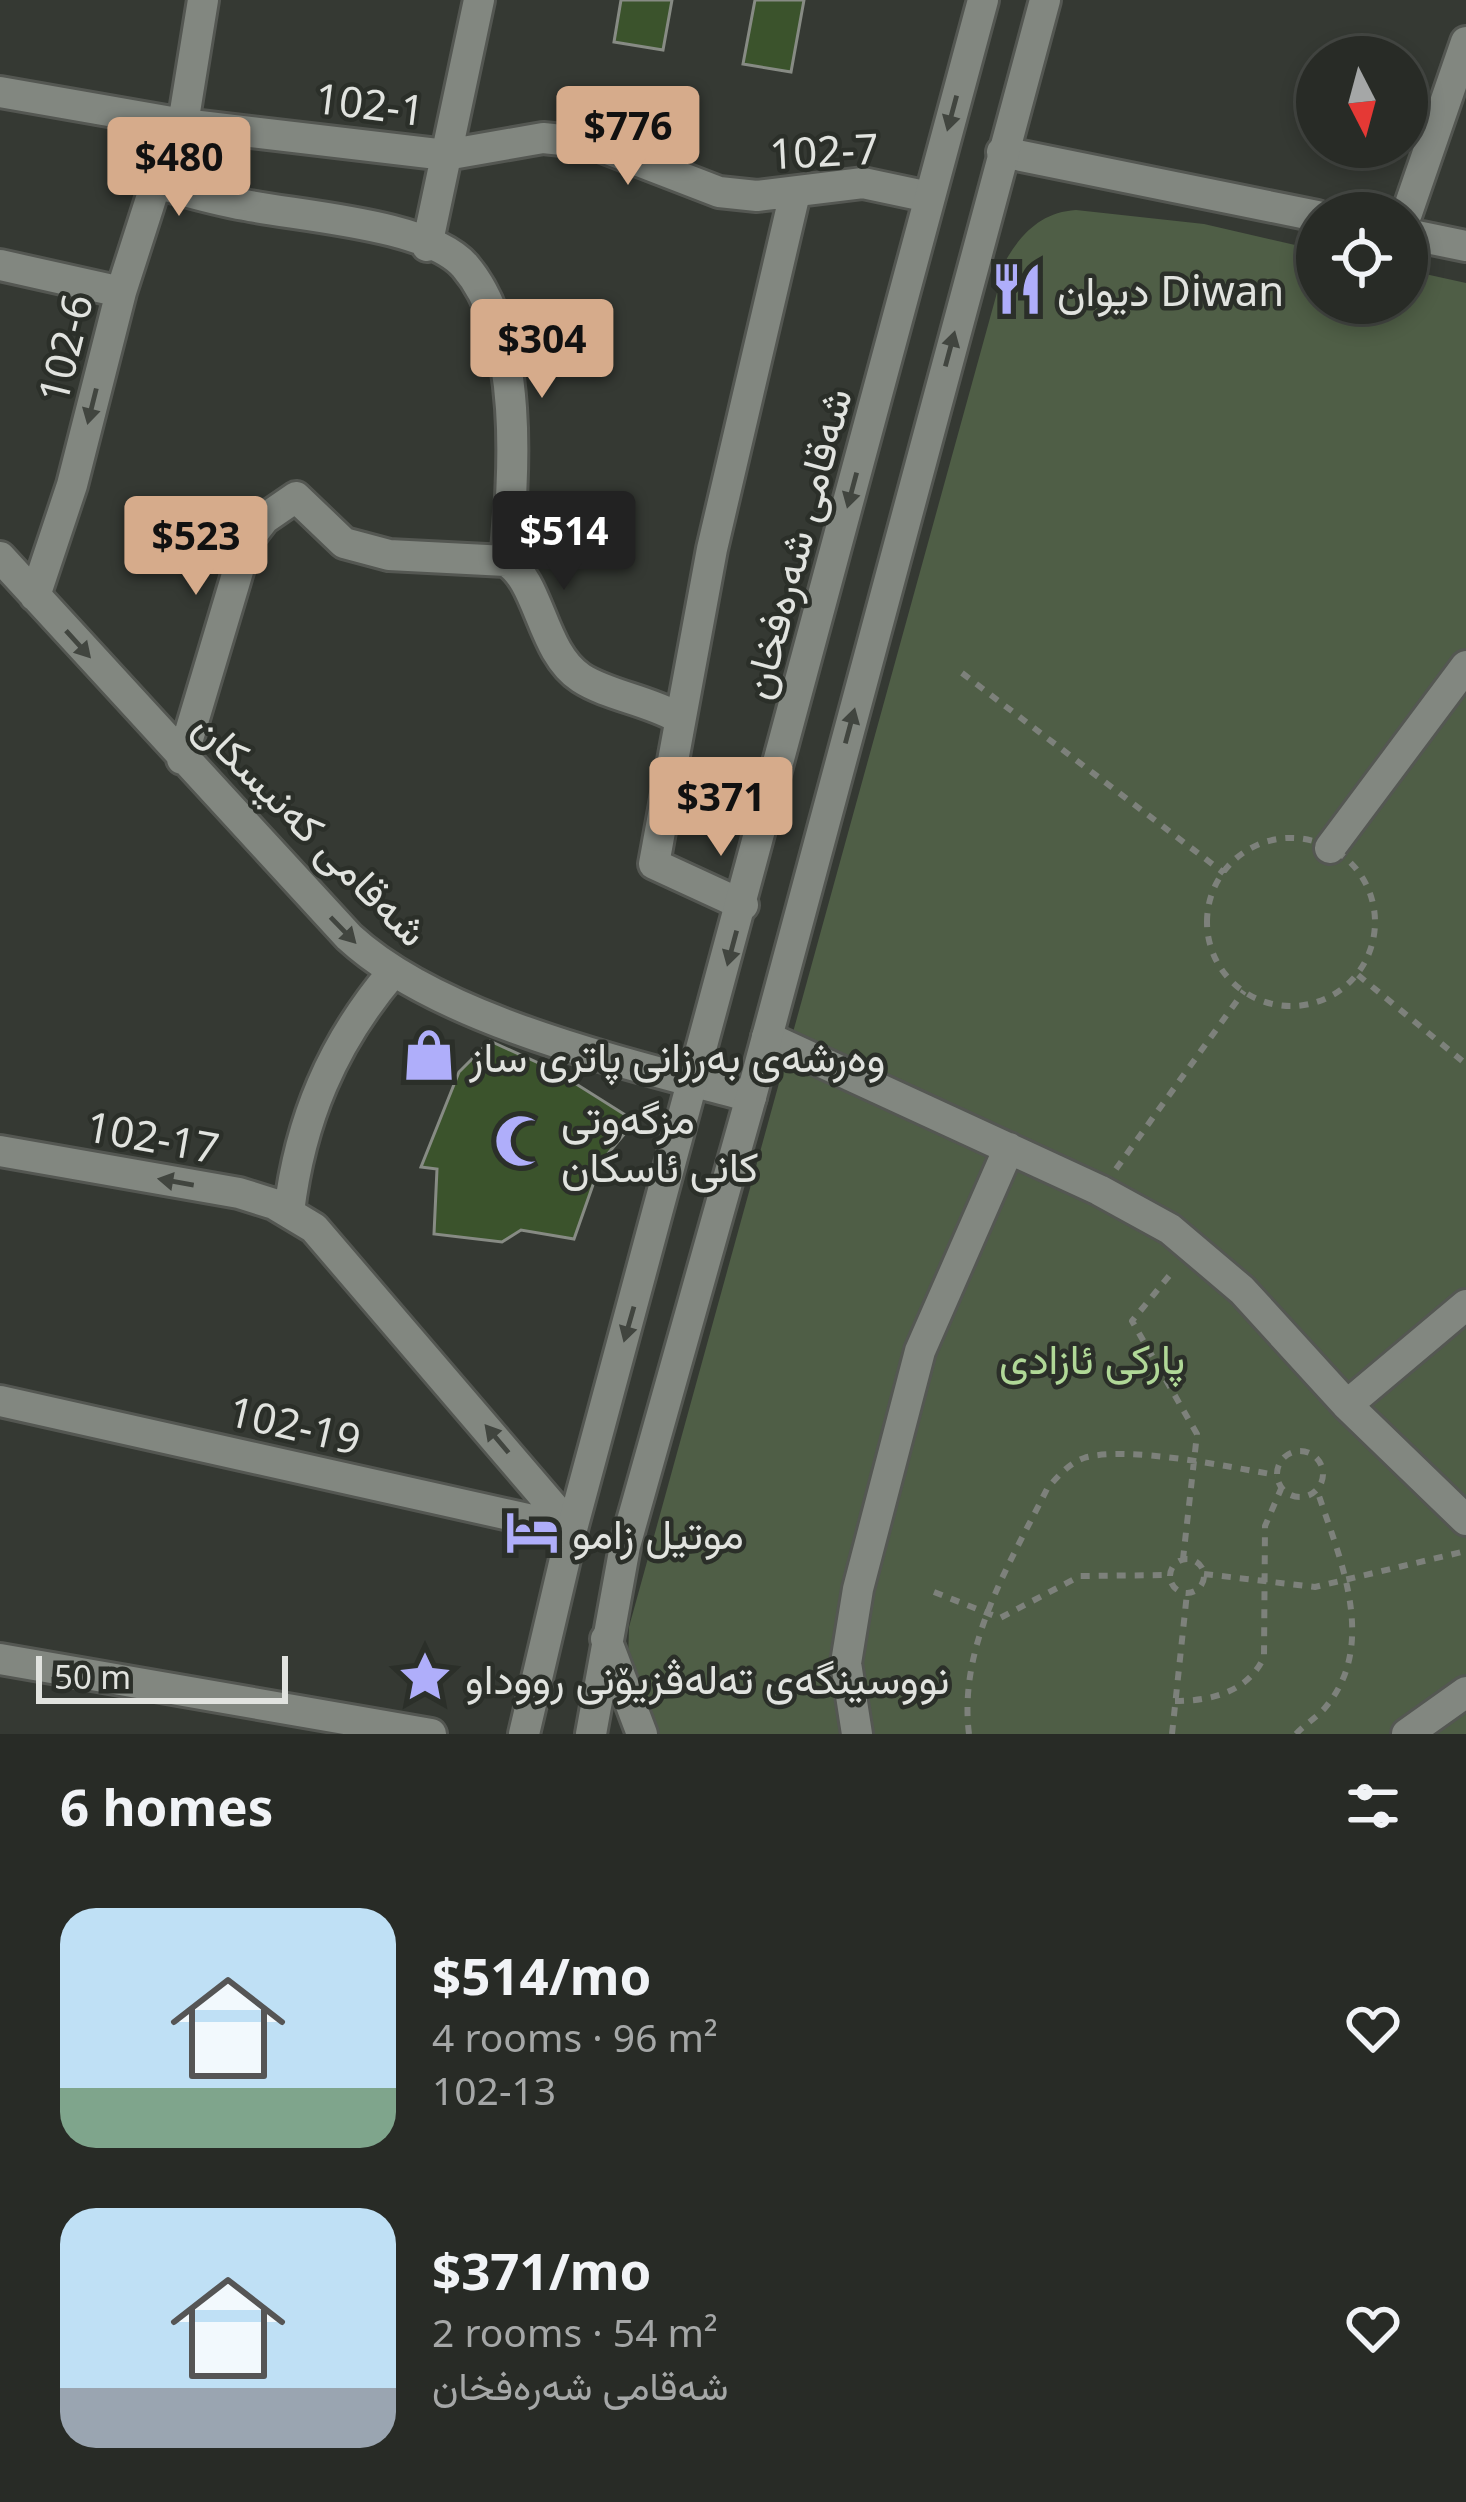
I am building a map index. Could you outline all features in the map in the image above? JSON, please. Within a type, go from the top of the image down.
[{"type":"street","name":"102-6","points":[[35,596],[66,507],[121,292],[156,184],[183,124],[202,0]]},
{"type":"street","points":[[427,246],[479,0]]},
{"type":"street","name":"شەقامی شەرەفخان","points":[[524,1734],[572,1528],[697,1082],[983,0]]},
{"type":"street","points":[[593,1730],[625,1546],[752,1097],[1045,0]]},
{"type":"street","points":[[1414,192],[1466,42]]},
{"type":"street","name":"102-1","points":[[0,92],[183,124],[446,155]]},
{"type":"street","name":"102-7","points":[[446,155],[494,142],[575,142],[639,157],[719,192],[795,193],[863,183],[928,197]]},
{"type":"street","points":[[1003,152],[1296,212]]},
{"type":"street","points":[[156,184],[246,206],[372,223],[463,262],[488,305],[506,370],[512,499],[506,561]]},
{"type":"street","points":[[743,904],[654,864],[677,717],[795,193]]},
{"type":"street","points":[[1428,238],[1466,246]]},
{"type":"street","points":[[0,265],[121,292]]},
{"type":"street","points":[[182,759],[247,541],[264,519],[296,497],[344,543],[388,555],[506,561],[519,569],[548,640],[580,678],[648,700],[677,717]]},
{"type":"street","name":"شەقامی کەنیسکان","points":[[0,557],[349,938],[392,973],[452,1005],[752,1097]]},
{"type":"street","points":[[1330,848],[1466,666]]},
{"type":"street","points":[[289,1212],[301,1137],[327,1066],[392,973]]},
{"type":"street","points":[[767,1037],[1099,1190],[1206,1256],[1347,1405],[1466,1520]]},
{"type":"street","points":[[857,1734],[846,1663],[875,1524],[920,1351],[1009,1148]]},
{"type":"street","name":"102-17","points":[[0,1151],[239,1193],[289,1212],[334,1246],[572,1528]]},
{"type":"street","points":[[1347,1405],[1466,1305]]},
{"type":"street","name":"102-19","points":[[0,1401],[572,1528]]},
{"type":"street","points":[[606,1639],[642,1734]]},
{"type":"street","points":[[0,1659],[431,1734]]},
{"type":"street","points":[[1407,1734],[1466,1692]]},
{"type":"path","points":[[962,673],[1224,873]]},
{"type":"path","points":[[1273,841],[1315,841],[1330,848],[1360,873],[1373,899],[1376,927],[1370,955],[1358,974],[1333,996],[1307,1006],[1280,1006],[1244,992],[1215,960],[1207,934],[1208,906],[1224,873],[1235,859],[1273,841]]},
{"type":"path","points":[[1358,974],[1466,1064]]},
{"type":"path","points":[[1099,1190],[1160,1114],[1244,992]]},
{"type":"path","points":[[1169,1276],[1132,1321],[1197,1434],[1183,1559],[1170,1575]]},
{"type":"path","points":[[1175,1701],[1204,1701],[1232,1691],[1257,1672],[1264,1657],[1264,1526],[1281,1489],[1276,1475],[1286,1455],[1308,1451],[1323,1468],[1317,1490],[1353,1607],[1341,1683],[1324,1709],[1295,1734]]},
{"type":"path","points":[[969,1734],[968,1687],[985,1614],[1047,1489],[1061,1473],[1082,1459],[1111,1455],[1276,1475]]},
{"type":"path","points":[[1281,1489],[1303,1497],[1317,1490]]},
{"type":"path","points":[[1183,1559],[1194,1560],[1204,1574],[1315,1587],[1466,1551]]},
{"type":"path","points":[[1186,1593],[1198,1589],[1204,1574]]},
{"type":"path","points":[[934,1592],[1000,1618],[1080,1576],[1170,1575]]},
{"type":"path","points":[[1170,1575],[1173,1585],[1186,1593]]},
{"type":"path","points":[[1172,1734],[1186,1593]]},
{"type":"green space","name":"پارکی ئازادی","points":[[1076,210],[1204,224],[1296,245],[1296,324],[1428,324],[1428,275],[1466,283],[1466,1734],[626,1734],[629,1627],[1006,260],[1035,225]]},
{"type":"building","points":[[621,0],[672,0],[663,50],[614,42]]},
{"type":"building","points":[[755,0],[804,0],[791,72],[743,64]]},
{"type":"building","points":[[490,1041],[554,1070],[635,1121],[601,1162],[574,1239],[521,1230],[502,1242],[434,1234],[437,1169],[421,1167],[459,1072]]},
{"type":"place","name":"دیوان Diwan","points":[[1017,289]]},
{"type":"place","name":"وەرشەی بەرزانی پاتری ساز","points":[[429,1055]]},
{"type":"place","name":"مزگەوتی کانی ئاسکان","points":[[521,1141]]},
{"type":"place","name":"موتيل زامو","points":[[532,1532]]},
{"type":"place","name":"نووسینگەی تەلەڤزیۆنی رووداو","points":[[425,1677]]}]
